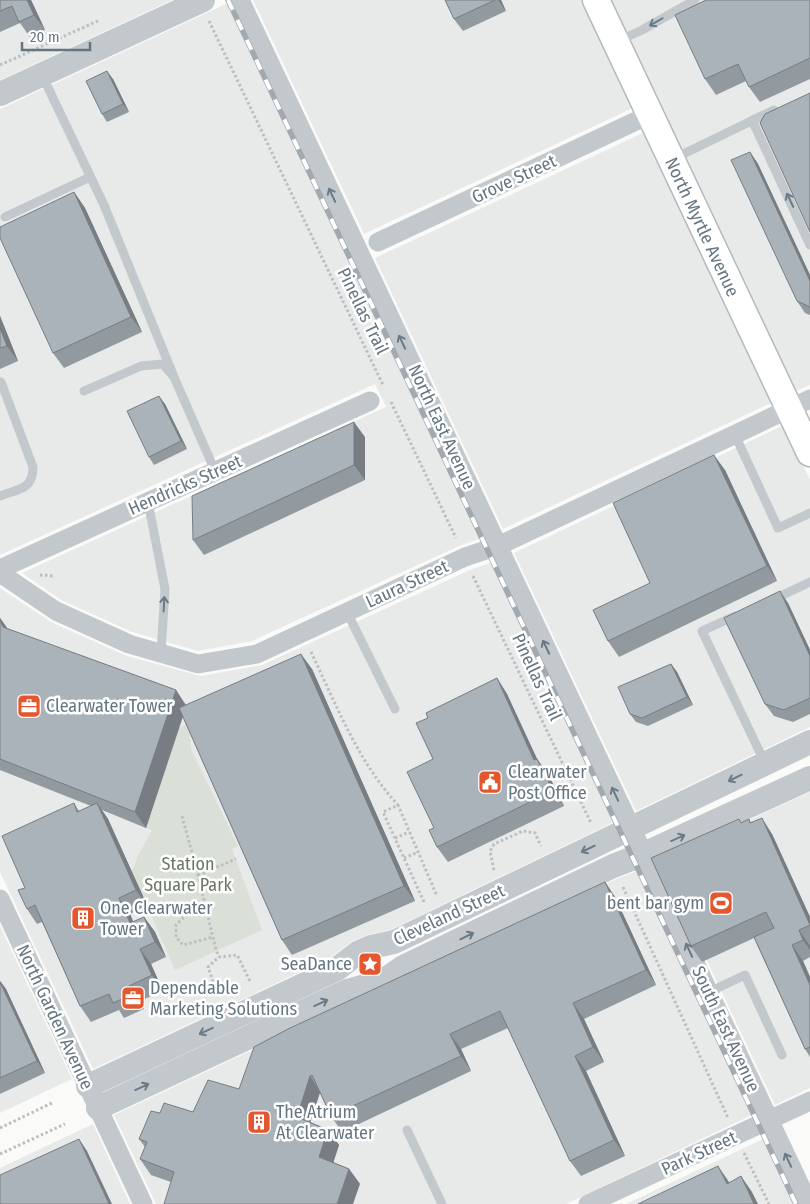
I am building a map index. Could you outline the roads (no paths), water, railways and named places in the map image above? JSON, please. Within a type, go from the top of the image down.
[{"type":"main road","name":"North Myrtle Avenue","points":[[596,0],[671,160],[800,404],[810,453]]},
{"type":"street","name":"North East Avenue","points":[[240,0],[644,854]]},
{"type":"street","points":[[0,94],[201,1]]},
{"type":"street","name":"Grove Street","points":[[378,242],[649,115]]},
{"type":"street","name":"Hendricks Street","points":[[0,569],[378,396]]},
{"type":"street","name":"Laura Street","points":[[0,573],[56,611],[129,644],[198,664],[257,654],[465,558],[498,546],[800,404]]},
{"type":"street","name":"Cleveland Street","points":[[88,1086],[337,969],[359,952],[371,947],[394,942],[810,742]]},
{"type":"street","name":"Cleveland Street","points":[[98,1108],[347,991],[383,981],[403,967],[613,866],[644,854],[810,778]]},
{"type":"street","name":"South East Avenue","points":[[644,854],[809,1204]]},
{"type":"street","name":"North Garden Avenue","points":[[0,899],[143,1204]]},
{"type":"street","name":"Park Street","points":[[588,1204],[810,1101]]},
{"type":"lane","points":[[616,42],[642,30],[695,0]]},
{"type":"lane","points":[[42,75],[104,205],[174,377],[215,471]]},
{"type":"lane","points":[[671,160],[780,108]]},
{"type":"lane","points":[[752,120],[810,245]]},
{"type":"lane","points":[[5,217],[90,176]]},
{"type":"lane","points":[[84,391],[141,366],[163,364],[174,377]]},
{"type":"lane","points":[[0,382],[33,467],[33,478],[28,485],[0,496]]},
{"type":"lane","points":[[734,434],[778,528],[810,513]]},
{"type":"lane","points":[[148,502],[165,589],[161,653]]},
{"type":"lane","points":[[765,603],[810,582]]},
{"type":"lane","points":[[747,611],[702,631],[765,764]]},
{"type":"lane","points":[[347,612],[395,709]]},
{"type":"lane","points":[[708,992],[746,975],[782,1055]]},
{"type":"lane","points":[[406,1130],[442,1204]]},
{"type":"railway","points":[[228,0],[796,1204]]},
{"type":"place","name":"Clearwater Tower","points":[[29,706]]},
{"type":"place","name":"Clearwater Post Office","points":[[490,782]]},
{"type":"place","name":"bent bar gym","points":[[721,903]]},
{"type":"place","name":"One Clearwater Tower","points":[[83,918]]},
{"type":"place","name":"SeaDance","points":[[370,964]]},
{"type":"place","name":"Dependable Marketing Solutions","points":[[133,998]]},
{"type":"place","name":"The Atrium At Clearwater","points":[[259,1122]]},
{"type":"park label","name":"Station Square Park","points":[[188,874]]}]
